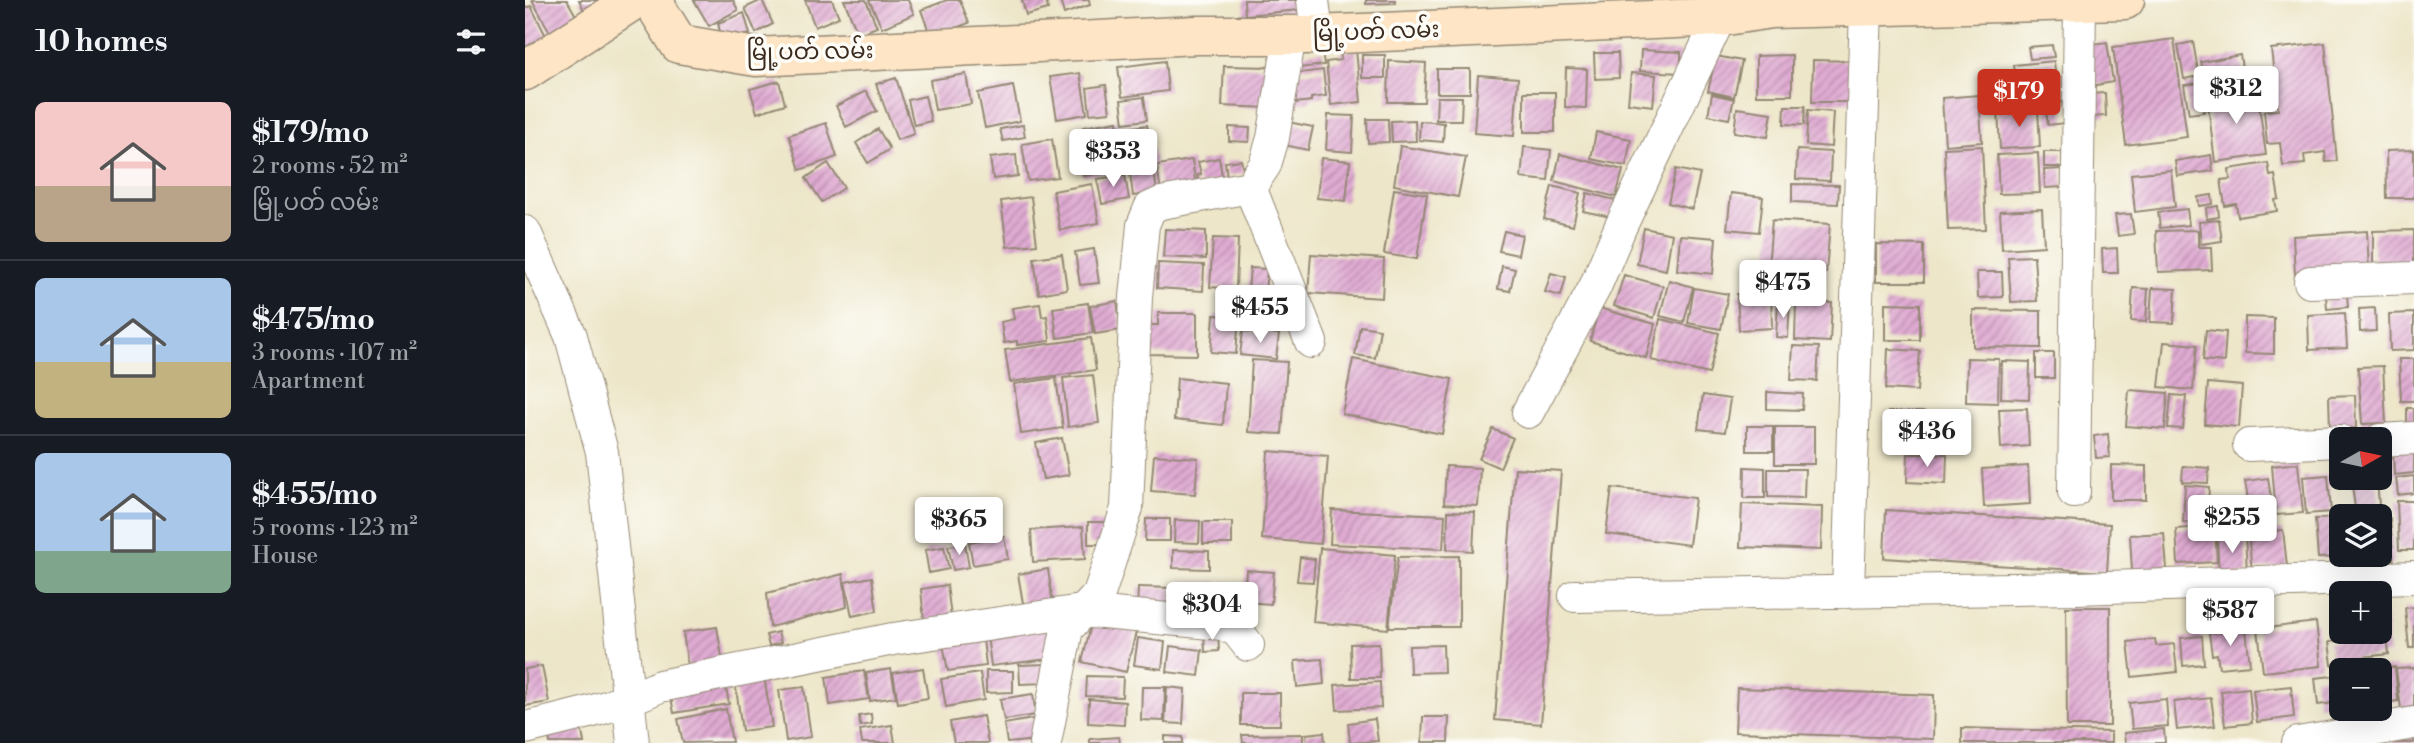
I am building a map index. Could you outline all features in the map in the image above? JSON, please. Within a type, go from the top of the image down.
[{"type":"street","points":[[525,71],[634,0]]},
{"type":"street","name":"မြို့ပတ် လမ်း","points":[[656,0],[656,7],[679,44],[756,57],[1183,36],[1307,24],[1720,17],[1771,5],[1865,7],[2125,0]]},
{"type":"street","points":[[2074,492],[2080,2]]},
{"type":"street","points":[[1848,593],[1865,7]]},
{"type":"street","points":[[1528,412],[1595,287],[1673,111],[1720,17]]},
{"type":"street","points":[[1045,743],[1067,629],[1099,594],[1127,508],[1136,297],[1143,225],[1150,208],[1161,203],[1250,187],[1265,165],[1307,24]]},
{"type":"street","points":[[1250,187],[1311,342]]},
{"type":"street","points":[[525,232],[571,336],[602,452],[633,743]]},
{"type":"street","points":[[2310,282],[2414,278]]},
{"type":"street","points":[[2392,439],[2414,438]]},
{"type":"street","points":[[2249,445],[2329,442]]},
{"type":"street","points":[[1575,596],[2077,588],[2414,577]]},
{"type":"street","points":[[525,728],[629,701],[660,686],[893,639],[1081,611],[1222,624],[1236,630],[1248,645]]},
{"type":"street","points":[[2298,743],[2414,723]]},
{"type":"building","points":[[532,0],[567,0],[579,21],[552,36]]},
{"type":"building","points":[[579,0],[604,0],[584,10]]},
{"type":"building","points":[[694,0],[733,0],[738,10],[709,26]]},
{"type":"building","points":[[762,0],[773,24],[756,33],[745,8]]},
{"type":"building","points":[[805,0],[832,0],[839,17],[815,27]]},
{"type":"building","points":[[844,0],[866,0],[877,27],[858,34]]},
{"type":"building","points":[[869,0],[908,0],[914,14],[882,28]]},
{"type":"building","points":[[947,0],[960,0],[969,23],[931,37],[921,10]]},
{"type":"building","points":[[1022,0],[1046,0],[1048,9],[1026,15]]},
{"type":"building","points":[[1060,0],[1089,0],[1090,5],[1064,14]]},
{"type":"building","points":[[1244,0],[1298,0],[1299,10],[1245,15]]},
{"type":"building","points":[[1366,0],[1395,0],[1396,3],[1366,4]]},
{"type":"building","points":[[531,6],[549,42],[525,54],[525,8]]},
{"type":"building","points":[[744,13],[750,34],[722,41],[718,23]]},
{"type":"building","points":[[2174,39],[2187,137],[2126,145],[2113,47]]},
{"type":"building","points":[[2107,42],[2113,82],[2091,86],[2085,45]]},
{"type":"building","points":[[2193,42],[2199,76],[2184,79],[2178,45]]},
{"type":"building","points":[[2325,43],[2337,161],[2326,162],[2325,152],[2304,155],[2305,164],[2283,166],[2280,143],[2267,144],[2264,111],[2278,110],[2271,49]]},
{"type":"building","points":[[2052,45],[2054,57],[2030,59],[2028,47]]},
{"type":"building","points":[[1356,50],[1361,102],[1331,105],[1326,62],[1341,60],[1340,52]]},
{"type":"building","points":[[1641,50],[1681,52],[1681,73],[1640,71]]},
{"type":"building","points":[[1322,51],[1324,65],[1300,68],[1298,54]]},
{"type":"building","points":[[1594,53],[1618,53],[1619,78],[1595,79]]},
{"type":"building","points":[[1362,55],[1385,55],[1385,78],[1362,78]]},
{"type":"building","points":[[1792,55],[1792,95],[1756,95],[1756,56]]},
{"type":"building","points":[[2240,55],[2245,87],[2206,94],[2201,62]]},
{"type":"building","points":[[1716,56],[1742,61],[1734,97],[1708,91]]},
{"type":"building","points":[[1813,60],[1854,61],[1854,102],[1812,102]]},
{"type":"building","points":[[1165,61],[1168,91],[1122,97],[1118,67]]},
{"type":"building","points":[[1389,61],[1426,63],[1424,102],[1388,102]]},
{"type":"building","points":[[2054,61],[2057,92],[2017,96],[2014,65]]},
{"type":"building","points":[[1224,66],[1271,67],[1269,108],[1222,106]]},
{"type":"building","points":[[1566,68],[1587,69],[1586,108],[1565,107]]},
{"type":"building","points":[[1437,69],[1470,69],[1470,93],[1437,93]]},
{"type":"building","points":[[1323,70],[1326,96],[1296,103],[1292,74]]},
{"type":"building","points":[[1080,73],[1087,114],[1057,119],[1050,77]]},
{"type":"building","points":[[1631,73],[1656,75],[1653,106],[1628,103]]},
{"type":"building","points":[[966,74],[971,104],[935,110],[930,80]]},
{"type":"building","points":[[1478,75],[1518,78],[1514,136],[1474,133]]},
{"type":"building","points":[[896,78],[914,134],[897,140],[876,84]]},
{"type":"building","points":[[779,81],[785,104],[757,113],[750,89]]},
{"type":"building","points":[[2199,83],[2204,112],[2189,114],[2184,85]]},
{"type":"building","points":[[1106,85],[1110,112],[1090,114],[1087,88]]},
{"type":"building","points":[[1013,86],[1020,121],[985,128],[978,93]]},
{"type":"building","points":[[2257,90],[2266,155],[2215,162],[2207,96]]},
{"type":"building","points":[[866,91],[877,111],[846,127],[836,106]]},
{"type":"building","points":[[1524,92],[1555,92],[1555,132],[1524,132]]},
{"type":"building","points":[[2105,93],[2106,116],[2089,117],[2088,94]]},
{"type":"building","points":[[1712,94],[1734,99],[1729,119],[1708,115]]},
{"type":"building","points":[[1979,95],[1982,142],[1945,145],[1942,98]]},
{"type":"building","points":[[925,96],[931,121],[914,125],[908,100]]},
{"type":"building","points":[[1144,97],[1147,120],[1124,123],[1121,100]]},
{"type":"building","points":[[1437,97],[1462,97],[1461,120],[1436,120]]},
{"type":"building","points":[[2062,102],[2065,123],[2048,125],[2045,105]]},
{"type":"building","points":[[1785,106],[1805,106],[1804,125],[1784,124]]},
{"type":"building","points":[[1737,108],[1772,113],[1768,137],[1734,132]]},
{"type":"building","points":[[2038,109],[2040,147],[2000,149],[1998,110]]},
{"type":"building","points":[[1808,110],[1833,112],[1831,147],[1806,145]]},
{"type":"building","points":[[1328,115],[1354,116],[1352,152],[1326,150]]},
{"type":"building","points":[[1367,119],[1388,119],[1389,142],[1368,143]]},
{"type":"building","points":[[1415,120],[1416,141],[1392,142],[1391,121]]},
{"type":"building","points":[[1117,121],[1124,169],[1083,176],[1077,135],[1084,134],[1083,127]]},
{"type":"building","points":[[1420,121],[1444,123],[1443,142],[1419,140]]},
{"type":"building","points":[[1288,122],[1313,127],[1308,150],[1284,145]]},
{"type":"building","points":[[826,123],[837,157],[800,170],[789,135]]},
{"type":"building","points":[[1023,125],[1025,137],[1003,141],[1000,129]]},
{"type":"building","points":[[1147,125],[1151,148],[1127,151],[1123,129]]},
{"type":"building","points":[[1229,127],[1250,128],[1249,142],[1229,141]]},
{"type":"building","points":[[878,129],[890,149],[868,163],[856,143]]},
{"type":"building","points":[[1596,132],[1631,139],[1626,166],[1591,159]]},
{"type":"building","points":[[1052,139],[1058,177],[1028,181],[1022,144]]},
{"type":"building","points":[[1400,146],[1466,157],[1458,197],[1394,185]]},
{"type":"building","points":[[1982,146],[1986,229],[1948,230],[1944,148]]},
{"type":"building","points":[[1524,147],[1551,150],[1548,181],[1521,178]]},
{"type":"building","points":[[1153,149],[1156,167],[1128,171],[1126,154]]},
{"type":"building","points":[[1797,150],[1831,152],[1830,181],[1796,179]]},
{"type":"building","points":[[2414,150],[2414,198],[2387,198],[2386,151]]},
{"type":"building","points":[[2044,152],[2062,152],[2062,167],[2044,167]]},
{"type":"building","points":[[2038,153],[2040,193],[1999,194],[1997,155]]},
{"type":"building","points":[[1560,154],[1623,170],[1616,197],[1554,181]]},
{"type":"building","points":[[1016,155],[1018,176],[993,179],[990,158]]},
{"type":"building","points":[[2211,155],[2213,171],[2177,176],[2175,161]]},
{"type":"building","points":[[1219,158],[1223,181],[1199,185],[1197,175],[1201,174],[1198,162]]},
{"type":"building","points":[[1321,158],[1350,161],[1346,201],[1317,198]]},
{"type":"building","points":[[1192,160],[1196,186],[1161,192],[1157,165]]},
{"type":"building","points":[[1241,160],[1244,173],[1227,176],[1225,162]]},
{"type":"building","points":[[828,163],[844,188],[822,202],[806,178]]},
{"type":"building","points":[[2268,163],[2270,176],[2275,175],[2279,199],[2275,200],[2277,211],[2238,217],[2236,204],[2225,206],[2221,180],[2230,179],[2229,169]]},
{"type":"building","points":[[1676,169],[1700,174],[1692,209],[1668,203]]},
{"type":"building","points":[[2062,169],[2063,187],[2045,188],[2044,170]]},
{"type":"building","points":[[1154,170],[1157,192],[1133,196],[1130,173]]},
{"type":"building","points":[[2171,170],[2175,207],[2135,212],[2131,174]]},
{"type":"building","points":[[1125,175],[1129,199],[1102,204],[1097,179]]},
{"type":"building","points":[[1092,184],[1099,223],[1060,230],[1053,191]]},
{"type":"building","points":[[1792,184],[1839,185],[1838,204],[1792,202]]},
{"type":"building","points":[[1552,186],[1580,193],[1573,226],[1544,219]]},
{"type":"building","points":[[1394,189],[1427,194],[1417,259],[1384,254]]},
{"type":"building","points":[[1587,193],[1615,200],[1611,217],[1583,211]]},
{"type":"building","points":[[1731,193],[1763,197],[1759,232],[1727,229]]},
{"type":"building","points":[[2212,195],[2213,204],[2199,206],[2198,197]]},
{"type":"building","points":[[1031,197],[1037,244],[1007,247],[1001,201]]},
{"type":"building","points":[[2218,206],[2219,217],[2207,219],[2206,208]]},
{"type":"building","points":[[2042,209],[2044,246],[2002,249],[2000,211]]},
{"type":"building","points":[[2187,209],[2189,225],[2160,228],[2158,212]]},
{"type":"building","points":[[2131,214],[2134,234],[2118,236],[2115,215]]},
{"type":"building","points":[[1772,220],[1830,224],[1826,273],[1768,268]]},
{"type":"building","points":[[2219,220],[2222,241],[2201,244],[2199,222]]},
{"type":"building","points":[[1644,228],[1672,234],[1666,270],[1637,264]]},
{"type":"building","points":[[1165,229],[1206,231],[1206,259],[1163,257]]},
{"type":"building","points":[[2198,230],[2198,247],[2211,247],[2212,270],[2158,272],[2156,231]]},
{"type":"building","points":[[2414,230],[2414,264],[2373,265],[2373,231]]},
{"type":"building","points":[[1504,231],[1522,235],[1518,255],[1499,251]]},
{"type":"building","points":[[2367,231],[2369,270],[2295,275],[2293,236]]},
{"type":"building","points":[[1680,235],[1716,238],[1713,274],[1677,270]]},
{"type":"building","points":[[1213,238],[1238,239],[1236,289],[1210,287]]},
{"type":"building","points":[[1876,244],[1924,245],[1924,282],[1876,282]]},
{"type":"building","points":[[2117,248],[2118,273],[2103,273],[2102,249]]},
{"type":"building","points":[[1094,249],[1099,283],[1080,285],[1075,252]]},
{"type":"building","points":[[1062,254],[1067,289],[1039,294],[1034,258]]},
{"type":"building","points":[[1311,254],[1384,259],[1382,298],[1308,293]]},
{"type":"building","points":[[2034,256],[2037,301],[2011,302],[2008,257]]},
{"type":"building","points":[[1158,263],[1204,265],[1203,291],[1157,288]]},
{"type":"building","points":[[1502,266],[1515,269],[1510,291],[1498,289]]},
{"type":"building","points":[[1250,268],[1267,269],[1265,292],[1248,291]]},
{"type":"building","points":[[1977,272],[2002,272],[2003,297],[1978,298]]},
{"type":"building","points":[[1551,273],[1566,277],[1561,296],[1545,292]]},
{"type":"building","points":[[1624,275],[1663,286],[1654,318],[1614,306]]},
{"type":"building","points":[[1669,280],[1693,287],[1684,322],[1660,316]]},
{"type":"building","points":[[1694,288],[1728,294],[1721,329],[1688,323]]},
{"type":"building","points":[[2133,288],[2148,289],[2146,322],[2131,321]]},
{"type":"building","points":[[2152,288],[2176,289],[2174,323],[2150,322]]},
{"type":"building","points":[[1771,293],[1772,328],[1739,330],[1737,294]]},
{"type":"building","points":[[1247,294],[1258,295],[1257,305],[1281,308],[1278,332],[1243,327]]},
{"type":"building","points":[[2347,295],[2348,307],[2327,309],[2326,296]]},
{"type":"building","points":[[1117,301],[1121,330],[1095,334],[1090,306]]},
{"type":"building","points":[[1778,301],[1790,302],[1788,338],[1776,337]]},
{"type":"building","points":[[1796,301],[1832,303],[1830,342],[1795,340]]},
{"type":"building","points":[[1088,303],[1093,333],[1057,338],[1053,308]]},
{"type":"building","points":[[1885,303],[1920,304],[1920,340],[1885,340]]},
{"type":"building","points":[[1040,304],[1042,317],[1047,316],[1050,341],[1017,345],[1017,341],[1004,343],[1001,322],[1014,319],[1012,308]]},
{"type":"building","points":[[1599,308],[1655,324],[1646,358],[1590,341]]},
{"type":"building","points":[[2375,308],[2376,331],[2360,332],[2359,309]]},
{"type":"building","points":[[1973,310],[2041,311],[2041,348],[1973,347]]},
{"type":"building","points":[[1158,313],[1197,313],[1197,355],[1147,354],[1148,325],[1158,325]]},
{"type":"building","points":[[2345,313],[2347,348],[2309,350],[2308,315]]},
{"type":"building","points":[[2414,313],[2414,350],[2390,351],[2389,314]]},
{"type":"building","points":[[1214,315],[1239,317],[1236,354],[1211,352]]},
{"type":"building","points":[[2245,317],[2274,318],[2274,354],[2245,353]]},
{"type":"building","points":[[1660,319],[1719,333],[1709,374],[1651,360]]},
{"type":"building","points":[[1360,326],[1380,329],[1375,358],[1355,355]]},
{"type":"building","points":[[2206,330],[2226,332],[2224,362],[2203,360]]},
{"type":"building","points":[[1243,331],[1279,334],[1276,359],[1240,355]]},
{"type":"building","points":[[1091,338],[1096,370],[1010,382],[1005,350]]},
{"type":"building","points":[[2164,342],[2197,345],[2193,390],[2159,387]]},
{"type":"building","points":[[1793,346],[1819,347],[1817,381],[1791,380]]},
{"type":"building","points":[[1888,349],[1920,351],[1917,391],[1886,389]]},
{"type":"building","points":[[2036,353],[2054,353],[2054,378],[2036,378]]},
{"type":"building","points":[[1967,358],[1999,359],[1998,403],[1966,402]]},
{"type":"building","points":[[1353,359],[1452,379],[1442,434],[1342,414]]},
{"type":"building","points":[[2399,359],[2414,359],[2414,401],[2401,401]]},
{"type":"building","points":[[1252,360],[1287,362],[1282,434],[1248,432]]},
{"type":"building","points":[[2002,361],[2030,362],[2029,399],[2001,398]]},
{"type":"building","points":[[2383,366],[2386,423],[2362,424],[2358,367]]},
{"type":"building","points":[[1093,375],[1099,423],[1068,427],[1063,378]]},
{"type":"building","points":[[1056,378],[1063,428],[1021,434],[1014,384]]},
{"type":"building","points":[[1177,378],[1226,383],[1223,425],[1174,420]]},
{"type":"building","points":[[2208,383],[2242,386],[2239,427],[2205,424]]},
{"type":"building","points":[[2129,390],[2168,393],[2165,429],[2126,426]]},
{"type":"building","points":[[1767,392],[1803,394],[1802,410],[1767,409]]},
{"type":"building","points":[[1703,395],[1730,399],[1725,432],[1698,429]]},
{"type":"building","points":[[2171,395],[2186,396],[2183,429],[2168,428]]},
{"type":"building","points":[[2355,395],[2356,427],[2330,427],[2329,396]]},
{"type":"building","points":[[2027,408],[2029,446],[2001,448],[1999,409]]},
{"type":"building","points":[[2407,408],[2414,408],[2414,426],[2407,427]]},
{"type":"building","points":[[1888,412],[1925,412],[1924,450],[1886,449]]},
{"type":"building","points":[[1949,420],[1951,443],[1937,444],[1935,421]]},
{"type":"building","points":[[1747,426],[1773,426],[1773,451],[1747,451]]},
{"type":"building","points":[[1775,427],[1814,427],[1814,464],[1775,464]]},
{"type":"building","points":[[1493,429],[1513,438],[1500,468],[1479,459]]},
{"type":"building","points":[[2108,434],[2110,457],[2096,458],[2094,436]]},
{"type":"building","points":[[1062,438],[1069,475],[1043,479],[1036,443]]},
{"type":"building","points":[[2414,449],[2414,473],[2394,475],[2393,451]]},
{"type":"building","points":[[1268,451],[1328,456],[1321,544],[1262,539]]},
{"type":"building","points":[[1908,454],[1947,454],[1946,484],[1907,482]]},
{"type":"building","points":[[1154,455],[1198,458],[1195,494],[1151,491]]},
{"type":"building","points":[[2298,463],[2303,513],[2276,515],[2272,466]]},
{"type":"building","points":[[2111,465],[2146,466],[2146,500],[2111,500]]},
{"type":"building","points":[[1446,466],[1480,468],[1478,506],[1444,504]]},
{"type":"building","points":[[2028,466],[2030,504],[1984,507],[1982,469]]},
{"type":"building","points":[[2183,466],[2209,468],[2208,483],[2182,482]]},
{"type":"building","points":[[1745,467],[1765,468],[1765,498],[1744,498]]},
{"type":"building","points":[[1515,468],[1561,471],[1541,724],[1495,720]]},
{"type":"building","points":[[1768,469],[1805,469],[1804,498],[1768,497]]},
{"type":"building","points":[[2328,475],[2329,512],[2306,514],[2303,477]]},
{"type":"building","points":[[2414,476],[2414,493],[2398,495],[2396,478]]},
{"type":"building","points":[[2268,478],[2273,509],[2250,512],[2245,481]]},
{"type":"building","points":[[2185,485],[2209,487],[2207,524],[2183,522]]},
{"type":"building","points":[[1612,488],[1695,498],[1689,545],[1606,534]]},
{"type":"building","points":[[2353,490],[2378,490],[2379,504],[2354,504]]},
{"type":"building","points":[[2397,501],[2414,501],[2414,550],[2399,550]]},
{"type":"building","points":[[1742,504],[1822,507],[1821,550],[1740,547]]},
{"type":"building","points":[[1332,510],[1445,515],[1443,549],[1330,544]]},
{"type":"building","points":[[1886,510],[2110,524],[2107,572],[1884,558]]},
{"type":"building","points":[[1448,511],[1475,512],[1473,551],[1447,549]]},
{"type":"building","points":[[2329,518],[2329,558],[2318,558],[2315,519]]},
{"type":"building","points":[[1146,519],[1170,519],[1170,541],[1145,541]]},
{"type":"building","points":[[1175,520],[1200,521],[1199,543],[1174,542]]},
{"type":"building","points":[[1088,522],[1107,522],[1108,544],[1088,544]]},
{"type":"building","points":[[1203,522],[1232,522],[1232,544],[1203,544]]},
{"type":"building","points":[[2215,526],[2217,562],[2178,564],[2176,529]]},
{"type":"building","points":[[1083,527],[1085,559],[1033,562],[1031,530]]},
{"type":"building","points":[[2283,530],[2287,566],[2252,570],[2248,533]]},
{"type":"building","points":[[2164,533],[2167,569],[2132,571],[2130,535]]},
{"type":"building","points":[[2245,534],[2247,574],[2219,576],[2217,535]]},
{"type":"building","points":[[1004,536],[1008,559],[973,565],[969,542]]},
{"type":"building","points":[[965,544],[969,567],[953,570],[948,546]]},
{"type":"building","points":[[944,547],[949,569],[929,573],[925,550]]},
{"type":"building","points":[[1320,548],[1395,555],[1388,629],[1313,622]]},
{"type":"building","points":[[1173,550],[1209,551],[1209,569],[1173,568]]},
{"type":"building","points":[[1459,556],[1459,627],[1389,627],[1398,557]]},
{"type":"building","points":[[1300,557],[1315,559],[1313,582],[1297,581]]},
{"type":"building","points":[[1048,569],[1053,605],[1024,609],[1018,574]]},
{"type":"building","points":[[1246,570],[1274,572],[1271,604],[1244,602]]},
{"type":"building","points":[[843,574],[847,607],[770,627],[767,593]]},
{"type":"building","points":[[872,577],[877,611],[852,616],[845,582]]},
{"type":"building","points":[[1189,582],[1218,582],[1217,616],[1188,615]]},
{"type":"building","points":[[947,585],[951,617],[924,621],[921,589]]},
{"type":"building","points":[[1138,587],[1172,588],[1172,613],[1137,612]]},
{"type":"building","points":[[2066,607],[2110,607],[2110,726],[2067,726]]},
{"type":"building","points":[[2414,607],[2414,648],[2409,648],[2405,608]]},
{"type":"building","points":[[1092,621],[1136,632],[1126,672],[1082,662]]},
{"type":"building","points":[[2316,622],[2321,666],[2263,672],[2258,629]]},
{"type":"building","points":[[1054,625],[1048,659],[991,666],[987,635]]},
{"type":"building","points":[[717,627],[723,663],[688,668],[683,632]]},
{"type":"building","points":[[2246,630],[2250,665],[2219,668],[2217,654],[2212,655],[2209,633]]},
{"type":"building","points":[[778,632],[781,643],[769,646],[766,635]]},
{"type":"building","points":[[1218,632],[1219,651],[1205,652],[1204,633]]},
{"type":"building","points":[[2202,636],[2204,664],[2183,666],[2181,638]]},
{"type":"building","points":[[1138,638],[1165,642],[1162,669],[1134,665]]},
{"type":"building","points":[[983,639],[986,666],[948,671],[943,644]]},
{"type":"building","points":[[2155,639],[2156,646],[2174,644],[2177,672],[2132,677],[2128,642]]},
{"type":"building","points":[[1379,643],[1380,678],[1351,678],[1350,644]]},
{"type":"building","points":[[2329,644],[2388,644],[2389,654],[2331,658]]},
{"type":"building","points":[[1443,645],[1444,672],[1410,673],[1409,646]]},
{"type":"building","points":[[1170,646],[1202,650],[1199,676],[1167,672]]},
{"type":"building","points":[[1322,659],[1324,684],[1297,687],[1295,661]]},
{"type":"building","points":[[1045,664],[1046,683],[1020,684],[1019,665]]},
{"type":"building","points":[[542,666],[549,702],[525,706],[525,669]]},
{"type":"building","points":[[2392,667],[2395,667],[2398,701],[2392,702]]},
{"type":"building","points":[[923,668],[928,698],[898,703],[893,673]]},
{"type":"building","points":[[2414,668],[2414,707],[2401,709],[2396,669]]},
{"type":"building","points":[[891,669],[896,697],[870,701],[866,673]]},
{"type":"building","points":[[864,671],[869,699],[830,705],[826,677]]},
{"type":"building","points":[[986,671],[1013,671],[1013,692],[986,693]]},
{"type":"building","points":[[980,673],[984,700],[946,707],[941,679]]},
{"type":"building","points":[[764,676],[772,727],[742,731],[735,681]]},
{"type":"building","points":[[1087,676],[1123,677],[1122,697],[1086,696]]},
{"type":"building","points":[[2329,676],[2329,704],[2318,705],[2315,678]]},
{"type":"building","points":[[725,682],[729,704],[674,713],[670,692]]},
{"type":"building","points":[[1380,682],[1381,708],[1337,710],[1335,685]]},
{"type":"building","points":[[2291,686],[2294,717],[2257,722],[2253,690]]},
{"type":"building","points":[[804,687],[811,737],[786,741],[779,690]]},
{"type":"building","points":[[1142,687],[1165,687],[1164,721],[1141,720]]},
{"type":"building","points":[[1167,687],[1185,689],[1183,724],[1165,723]]},
{"type":"building","points":[[1737,688],[1934,695],[1933,739],[1735,732]]},
{"type":"building","points":[[2249,688],[2252,723],[2225,726],[2221,691]]},
{"type":"building","points":[[1241,693],[1280,693],[1280,725],[1241,725]]},
{"type":"building","points":[[1033,694],[1036,715],[1004,720],[1000,699]]},
{"type":"building","points":[[2211,698],[2215,726],[2177,730],[2174,702]]},
{"type":"building","points":[[1089,699],[1125,702],[1124,725],[1088,723]]},
{"type":"building","points":[[2166,699],[2168,726],[2132,729],[2129,703]]},
{"type":"building","points":[[726,709],[732,742],[683,743],[678,719]]},
{"type":"building","points":[[871,714],[872,724],[860,726],[859,716]]},
{"type":"building","points":[[983,716],[988,743],[954,743],[950,722]]},
{"type":"building","points":[[1423,717],[1449,717],[1448,742],[1422,742]]},
{"type":"building","points":[[1033,719],[1036,740],[1007,743],[1004,724]]},
{"type":"building","points":[[1375,719],[1378,741],[1350,743],[1348,723]]},
{"type":"building","points":[[581,725],[584,743],[550,743],[548,730]]},
{"type":"building","points":[[892,725],[895,743],[862,743],[860,730]]},
{"type":"building","points":[[1962,728],[2111,732],[2111,743],[1962,743]]},
{"type":"building","points":[[2164,729],[2165,743],[2125,743],[2124,733]]},
{"type":"building","points":[[1324,732],[1325,743],[1307,743],[1306,734]]},
{"type":"building","points":[[1303,734],[1303,743],[1243,743],[1242,735]]},
{"type":"building","points":[[2414,735],[2414,743],[2391,743],[2390,739]]},
{"type":"building","points":[[1165,736],[1183,737],[1183,743],[1165,743]]},
{"type":"building","points":[[1119,737],[1120,743],[1090,743],[1090,739]]}]
